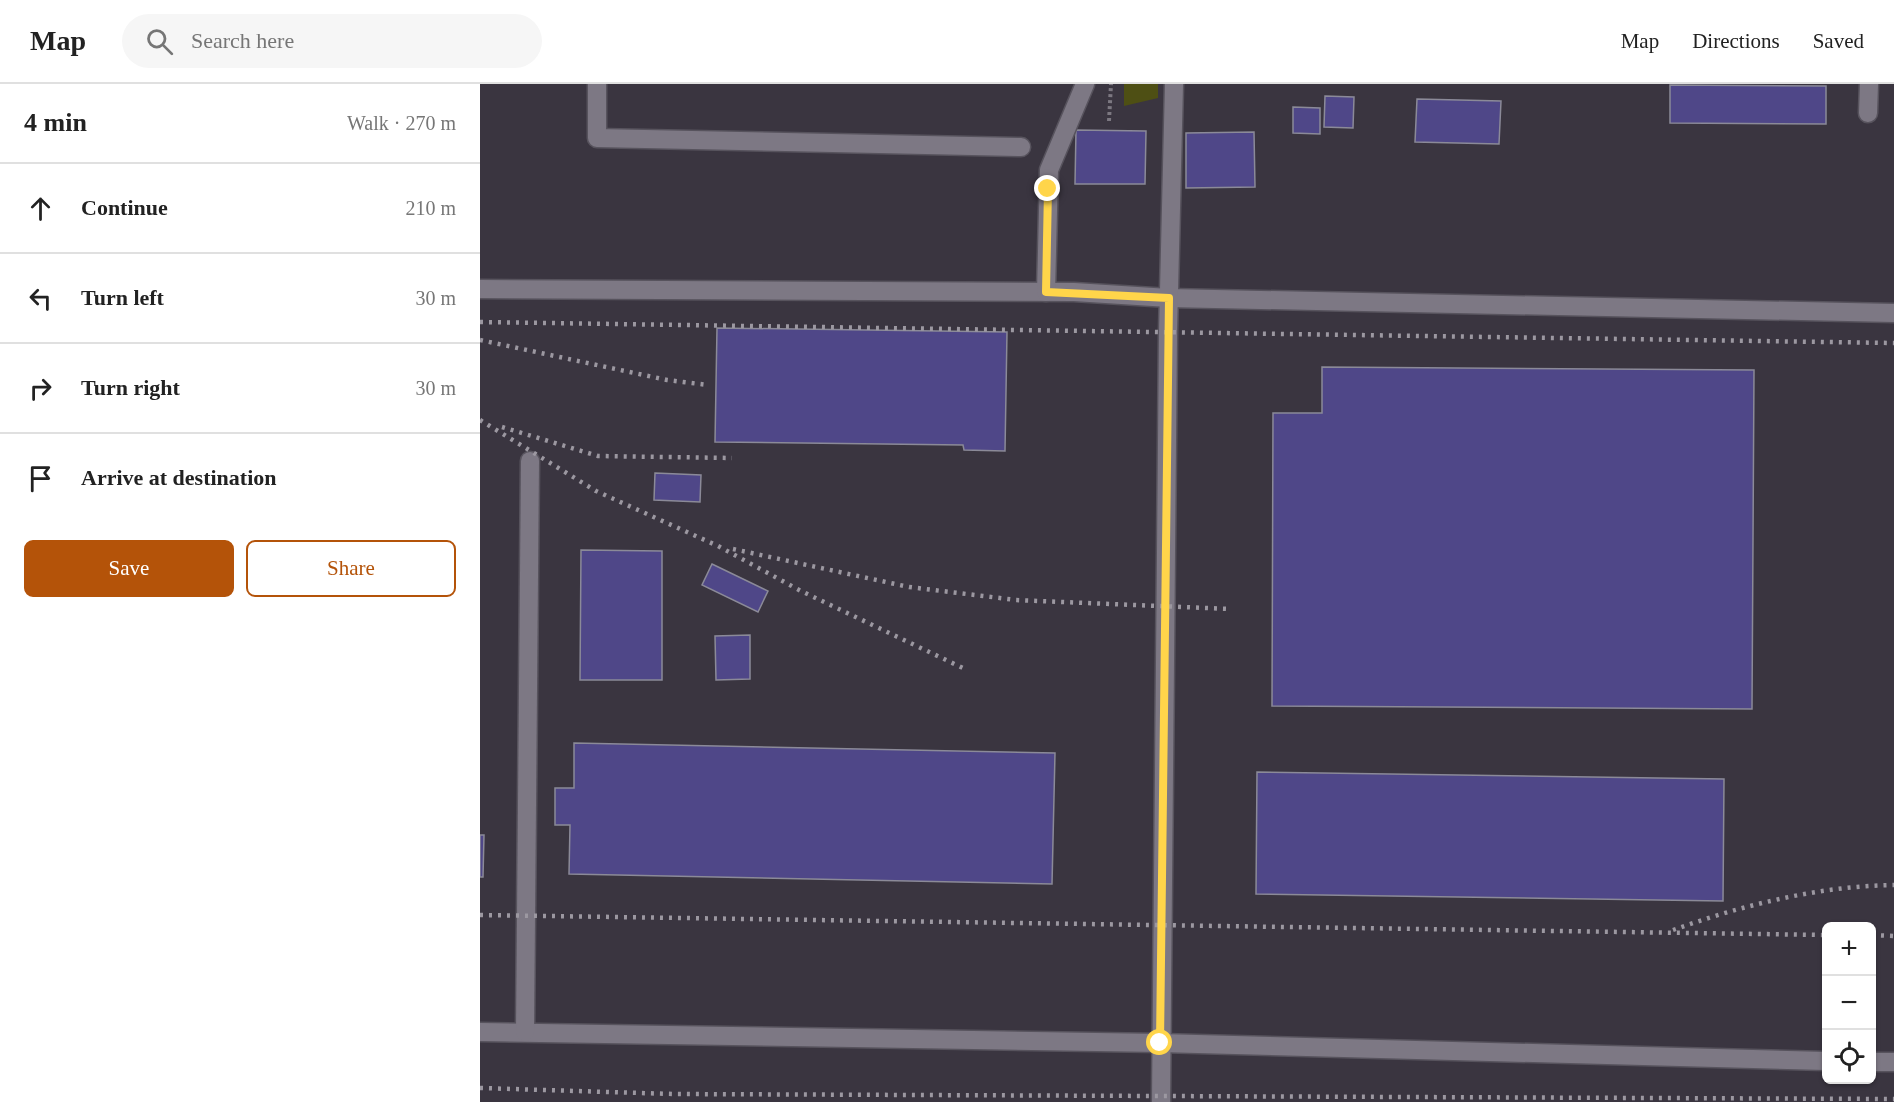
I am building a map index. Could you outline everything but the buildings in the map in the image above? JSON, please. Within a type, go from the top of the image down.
[{"type":"street","points":[[597,84],[597,138],[1021,147]]},
{"type":"street","points":[[1046,292],[1049,170],[1084,84]]},
{"type":"street","points":[[1161,1102],[1169,298],[1174,84]]},
{"type":"street","points":[[1868,112],[1869,84]]},
{"type":"street","points":[[480,289],[1046,292],[1169,298],[1894,313]]},
{"type":"street","points":[[525,1032],[530,461]]},
{"type":"street","points":[[480,1032],[1160,1043],[1822,1060]]},
{"type":"street","points":[[1876,1062],[1894,1062]]},
{"type":"path","points":[[1109,121],[1110,84]]},
{"type":"shaded area","points":[[1124,84],[1158,84],[1158,98],[1124,106]]},
{"type":"railway","points":[[480,322],[1894,343]]},
{"type":"railway","points":[[480,340],[667,380],[708,385]]},
{"type":"railway","points":[[480,420],[596,491],[718,546],[801,591],[965,669]]},
{"type":"railway","points":[[502,427],[598,456],[732,458]]},
{"type":"railway","points":[[733,549],[909,587],[1016,600],[1230,609]]},
{"type":"railway","points":[[1673,930],[1782,898],[1838,889],[1894,885]]},
{"type":"railway","points":[[480,915],[1822,935]]},
{"type":"railway","points":[[1876,935],[1894,936]]},
{"type":"railway","points":[[480,1088],[673,1094],[1894,1099]]},
{"type":"route","points":[[1048,189],[1046,292],[1074,291],[1169,298],[1160,1043]]}]
